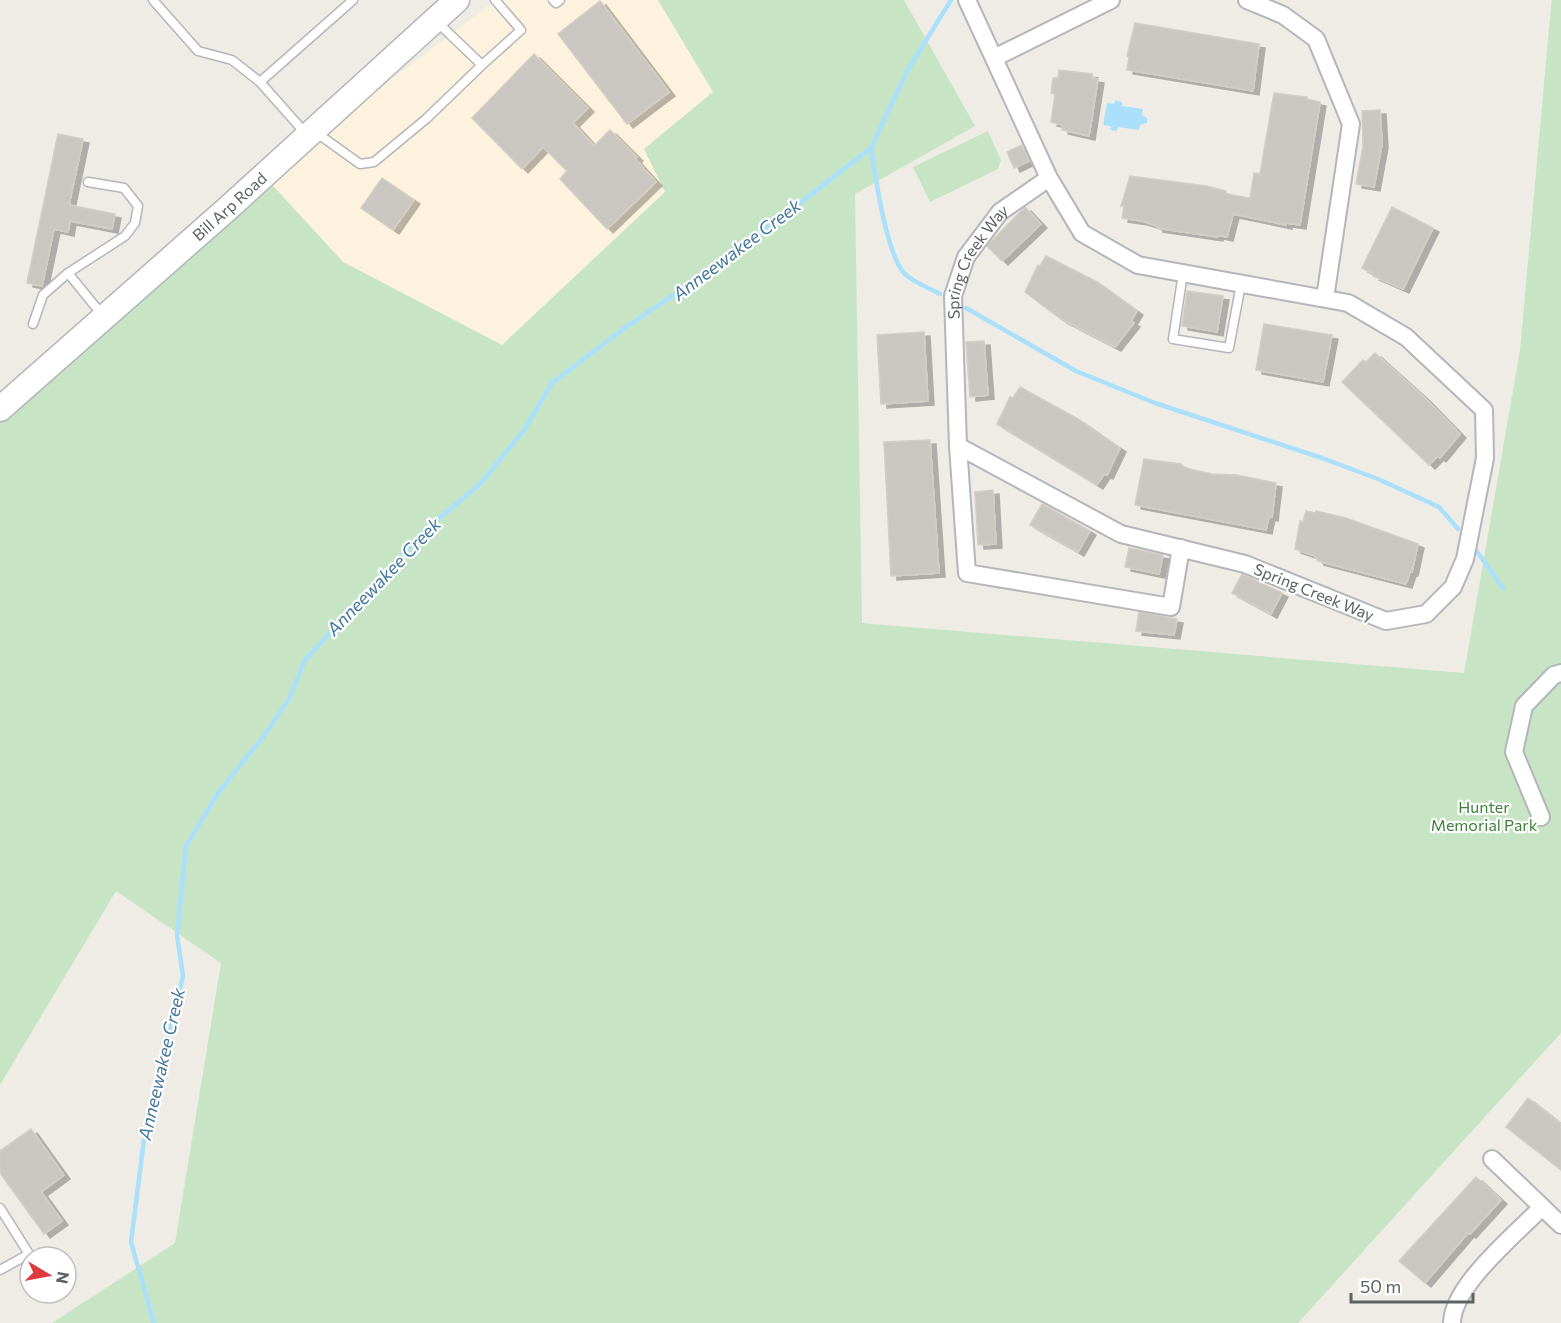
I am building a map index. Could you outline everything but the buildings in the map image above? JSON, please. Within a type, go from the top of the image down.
[{"type":"main road","name":"Bill Arp Road","points":[[0,409],[9,390],[104,316],[457,0]]},
{"type":"street","name":"Spring Creek Way","points":[[958,446],[1121,534],[1245,564],[1386,621],[1426,614],[1453,587],[1465,559],[1485,458],[1484,410],[1406,337],[1348,303],[1138,265],[1082,232],[1050,178],[996,57],[967,0]]},
{"type":"street","points":[[996,57],[1111,0]]},
{"type":"street","points":[[1247,0],[1283,15],[1316,39],[1351,124],[1325,298]]},
{"type":"street","name":"Spring Creek Way","points":[[1050,178],[1000,212],[966,257],[953,296],[958,446],[967,573],[1171,607],[1181,548]]},
{"type":"street","points":[[1541,817],[1514,752],[1524,706],[1554,675],[1561,673]]},
{"type":"street","points":[[1492,1159],[1561,1225]]},
{"type":"street","points":[[1452,1323],[1454,1309],[1463,1291],[1542,1207]]},
{"type":"lane","points":[[153,0],[198,51],[232,60],[260,82],[310,133],[360,164],[374,162],[426,119],[521,30],[495,0]]},
{"type":"lane","points":[[260,82],[353,0]]},
{"type":"lane","points":[[553,0],[556,3],[560,0]]},
{"type":"lane","points":[[434,19],[482,66]]},
{"type":"lane","points":[[33,324],[43,295],[68,273],[125,236],[135,223],[138,206],[124,188],[88,182]]},
{"type":"lane","points":[[68,273],[104,316]]},
{"type":"lane","points":[[1183,273],[1173,339],[1229,348],[1241,284]]},
{"type":"lane","points":[[0,1208],[29,1254],[0,1270]]},
{"type":"shaded area","points":[[496,0],[658,0],[713,92],[644,149],[665,192],[502,345],[343,262],[264,176]]},
{"type":"green space","name":"Hunter Memorial Park","points":[[658,0],[904,0],[975,126],[855,194],[862,623],[1464,673],[1520,350],[1551,6],[1552,0],[1561,0],[1561,1033],[1298,1323],[52,1323],[175,1243],[221,963],[116,891],[0,1085],[0,409],[264,176],[343,262],[502,345],[665,192],[644,149],[713,92]]},
{"type":"green space","points":[[988,131],[1001,160],[998,169],[930,202],[913,167]]},
{"type":"water","points":[[1115,100],[1122,102],[1122,106],[1143,109],[1142,115],[1147,118],[1147,123],[1140,125],[1139,130],[1118,127],[1117,131],[1110,130],[1111,126],[1103,125],[1107,103],[1114,104]]},
{"type":"waterway","name":"Anneewakee Creek","points":[[154,1323],[131,1242],[144,1139],[183,976],[177,935],[186,846],[218,793],[266,733],[289,699],[305,660],[425,530],[480,484],[524,430],[552,383],[626,327],[729,258],[871,148],[907,71],[951,0]]},
{"type":"waterway","points":[[871,148],[882,213],[898,263],[907,276],[940,294]]},
{"type":"waterway","points":[[966,308],[1076,371],[1155,403],[1322,458],[1378,479],[1439,507],[1458,529]]},
{"type":"waterway","points":[[1473,546],[1503,588]]}]
